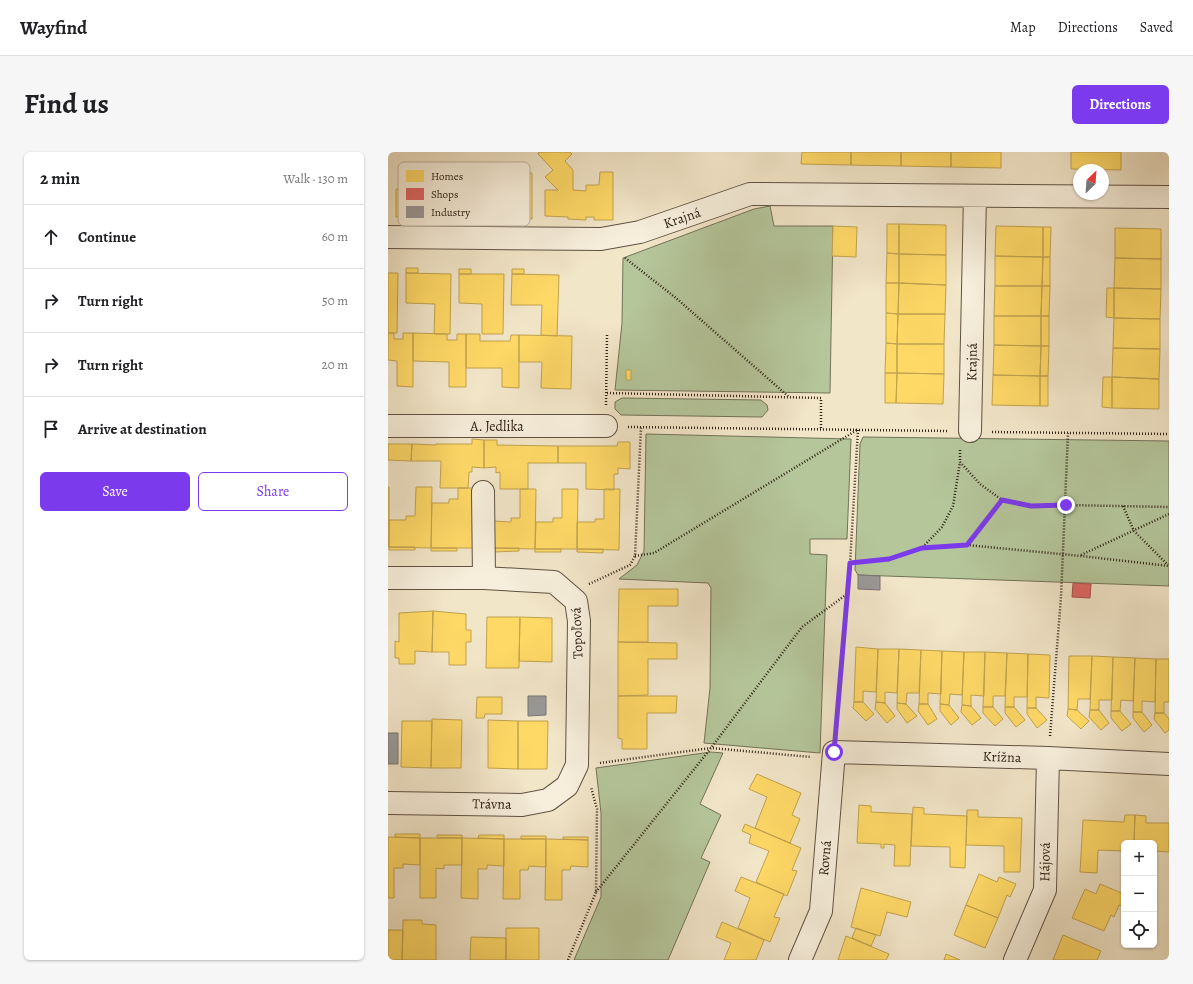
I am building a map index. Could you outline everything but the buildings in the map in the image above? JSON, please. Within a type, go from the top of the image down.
[{"type":"street","name":"Krajná","points":[[388,237],[601,239],[640,232],[750,194],[1169,197]]},
{"type":"street","name":"Krajná","points":[[965,431],[975,196]]},
{"type":"street","name":"A. Jedlika","points":[[388,426],[606,426]]},
{"type":"street","points":[[483,492],[484,578]]},
{"type":"street","name":"Topoľová","points":[[388,578],[484,578],[554,582],[576,601],[578,621],[576,765]]},
{"type":"street","name":"Krížna","points":[[834,752],[1048,758],[1169,764]]},
{"type":"street","name":"Rovná","points":[[800,960],[821,910],[834,752]]},
{"type":"street","name":"Hájová","points":[[1015,960],[1045,890],[1048,758]]},
{"type":"street","name":"Trávna","points":[[388,803],[522,805],[548,800],[567,786],[576,765]]},
{"type":"path","points":[[601,239],[676,298],[789,397]]},
{"type":"path","points":[[608,334],[606,426],[1169,434]]},
{"type":"path","points":[[607,393],[821,398],[821,429]]},
{"type":"path","points":[[583,587],[630,565],[635,556],[641,427]]},
{"type":"path","points":[[635,556],[654,553],[858,430]]},
{"type":"path","points":[[599,763],[711,748],[817,757],[834,752],[850,563],[858,430]]},
{"type":"path","points":[[922,548],[942,527],[953,506],[965,431]]},
{"type":"path","points":[[1048,758],[1061,596],[1068,433]]},
{"type":"path","points":[[960,462],[980,484],[1002,500],[1031,506],[1066,505],[1169,507]]},
{"type":"path","points":[[967,545],[1002,500]]},
{"type":"path","points":[[1123,506],[1134,531],[1169,566]]},
{"type":"path","points":[[1081,556],[1169,514]]},
{"type":"path","points":[[850,563],[889,559],[922,548],[967,545],[1169,566]]},
{"type":"path","points":[[568,960],[596,892],[711,748],[802,627],[847,594]]},
{"type":"path","points":[[591,787],[597,809],[596,892]]},
{"type":"green space","points":[[770,206],[774,226],[833,226],[830,393],[615,390],[622,323],[623,258],[754,209]]},
{"type":"green space","points":[[622,398],[761,400],[767,405],[768,410],[762,417],[621,415],[615,409],[615,402]]},
{"type":"green space","points":[[646,434],[851,439],[847,539],[810,539],[810,554],[827,555],[820,753],[704,743],[710,688],[711,588],[708,583],[619,579],[637,565],[644,551]]},
{"type":"green space","points":[[863,437],[1169,441],[1169,586],[858,575],[855,570],[860,444]]},
{"type":"green space","points":[[711,752],[723,753],[700,804],[721,815],[701,858],[710,862],[668,960],[574,960],[601,897],[601,813],[596,768]]},
{"type":"route","points":[[834,752],[850,563],[889,559],[922,548],[967,545],[1002,500],[1031,506],[1066,505]]}]
